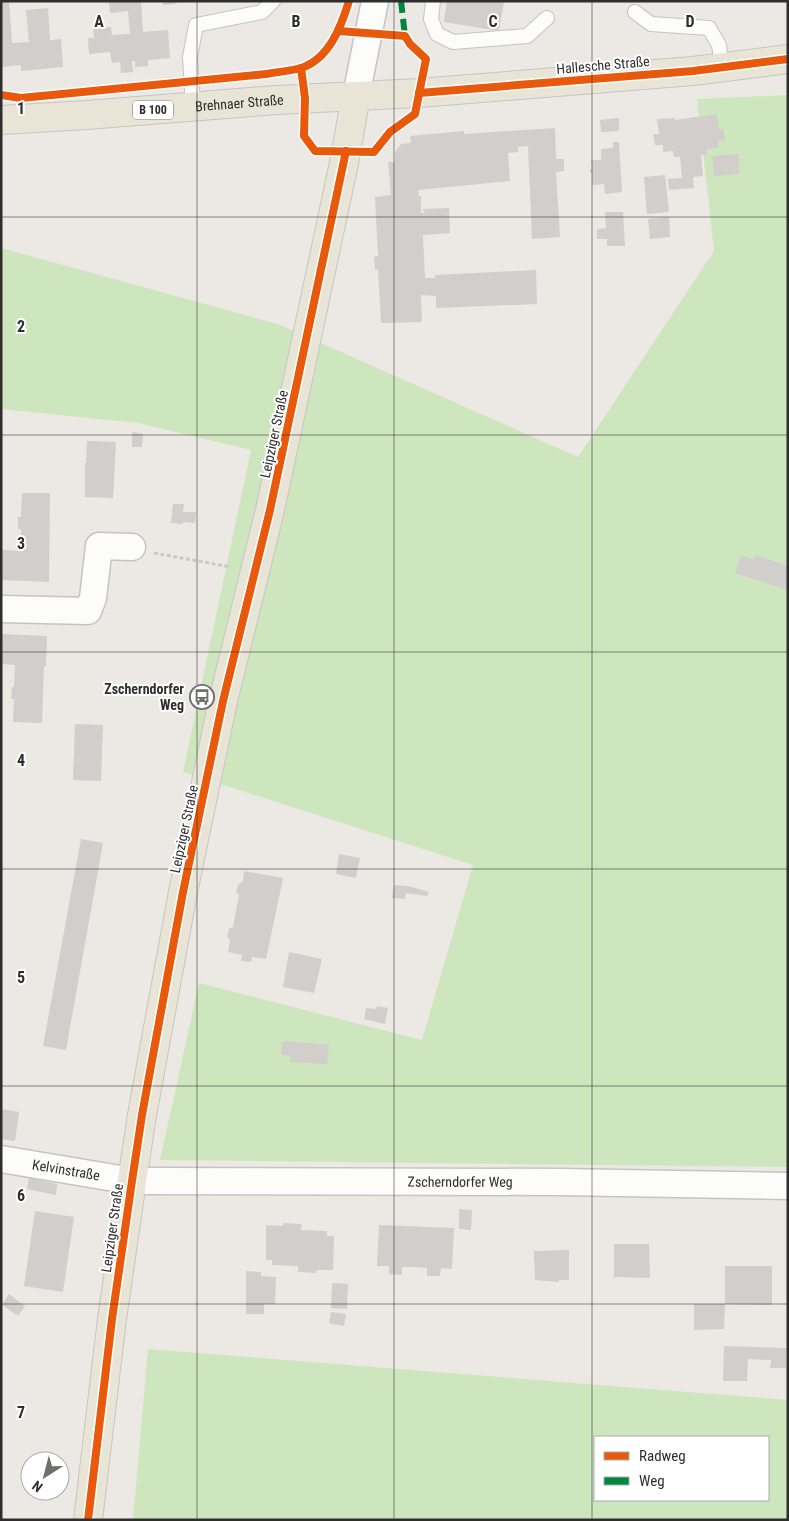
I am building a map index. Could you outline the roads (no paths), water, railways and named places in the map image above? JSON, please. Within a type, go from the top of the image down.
[{"type":"main road","name":"Hallesche Straße","points":[[356,96],[419,93],[693,71],[788,59]]},
{"type":"main road","name":"Brehnaer Straße","points":[[1,120],[356,96]]},
{"type":"main road","name":"Leipziger Straße","points":[[88,1520],[112,1319],[132,1180],[183,892],[223,701],[270,510],[297,386],[356,96]]},
{"type":"street","points":[[356,96],[375,1]]},
{"type":"street","points":[[1,609],[88,611],[93,598],[100,546],[132,547]]},
{"type":"street","name":"Kelvinstraße","points":[[1,1159],[132,1180]]},
{"type":"street","name":"Zscherndorfer Weg","points":[[132,1180],[561,1182],[788,1186]]},
{"type":"lane","points":[[193,107],[190,57],[196,25],[262,12],[273,1]]},
{"type":"lane","points":[[433,1],[431,19],[436,34],[453,42],[527,36],[547,18]]},
{"type":"lane","points":[[635,12],[652,24],[709,28],[719,45],[722,66]]},
{"type":"place","name":"Zscherndorfer Weg","points":[[202,697]]}]
